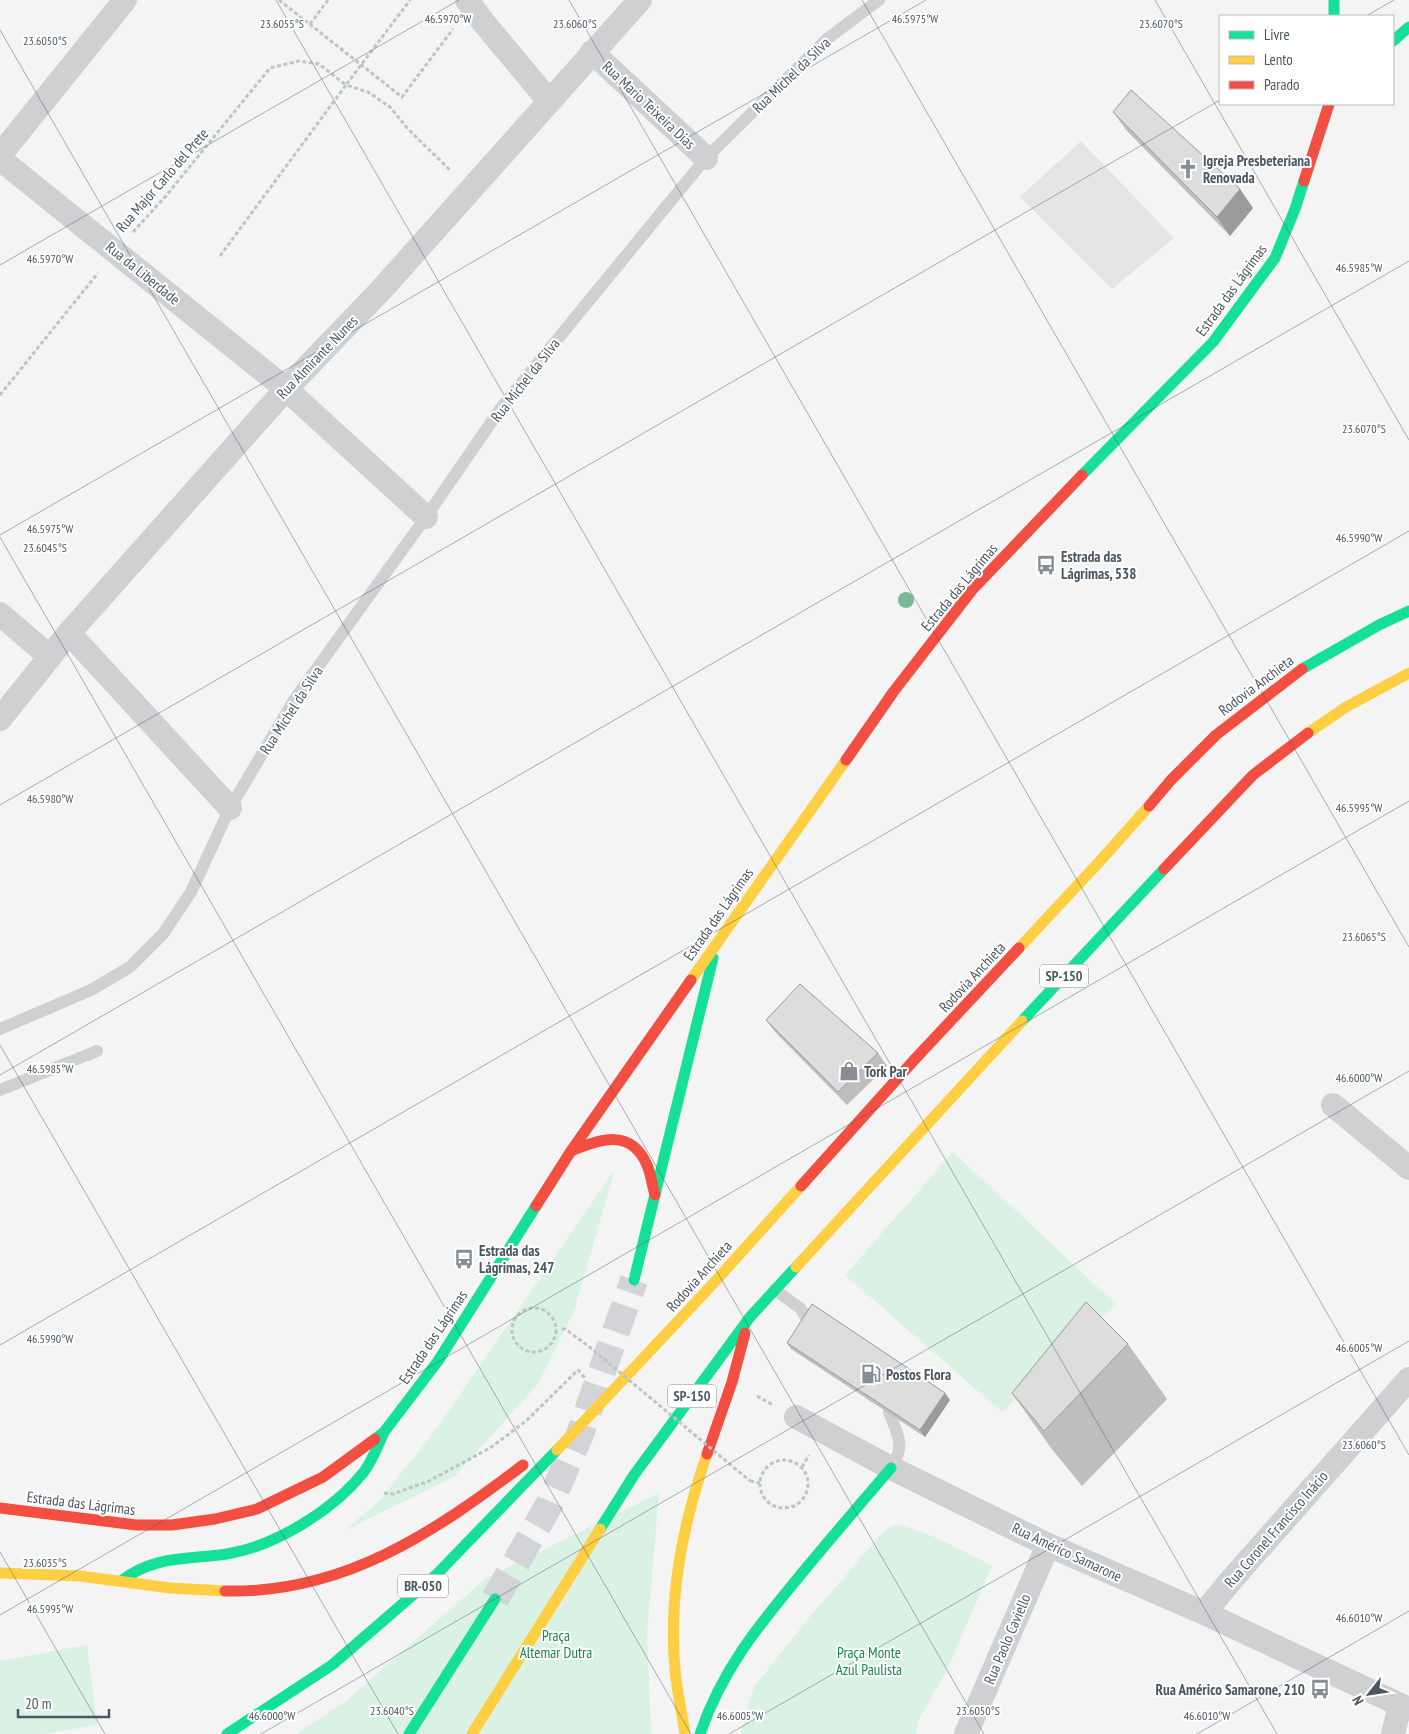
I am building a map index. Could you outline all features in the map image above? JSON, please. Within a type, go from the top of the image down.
[{"type":"main road","points":[[1334,0],[1334,15]]},
{"type":"main road","points":[[1394,40],[1409,27]]},
{"type":"main road","name":"Estrada das Lágrimas","points":[[0,1508],[136,1525],[172,1525],[215,1519],[257,1509],[323,1477],[384,1432],[438,1361],[571,1151],[894,691],[973,589],[1022,536],[1213,342],[1275,258],[1295,209],[1330,105]]},
{"type":"main road","name":"Rodovia Anchieta","points":[[596,1410],[915,1060],[1101,860],[1171,780],[1216,735],[1296,672],[1409,610]]},
{"type":"main road","name":"SP-150","points":[[472,1734],[634,1475],[750,1317],[991,1054],[1253,775],[1318,725],[1346,707],[1409,673]]},
{"type":"main road","points":[[634,1280],[717,942]]},
{"type":"main road","points":[[571,1151],[595,1140],[611,1138],[625,1141],[638,1150],[646,1164],[655,1195]]},
{"type":"main road","points":[[685,1734],[674,1670],[674,1615],[679,1555],[696,1486],[732,1382],[750,1317]]},
{"type":"main road","points":[[0,1573],[106,1579],[191,1590],[242,1592],[294,1586],[356,1569],[418,1539],[476,1502],[596,1410]]},
{"type":"main road","name":"BR-050","points":[[226,1734],[332,1665],[436,1575],[596,1410]]},
{"type":"main road","points":[[121,1581],[143,1566],[160,1560],[195,1558],[237,1552],[266,1542],[309,1519],[343,1493],[362,1472],[375,1452],[384,1432]]},
{"type":"main road","points":[[700,1734],[720,1684],[744,1644],[891,1468]]},
{"type":"main road","points":[[408,1734],[495,1599]]},
{"type":"street","points":[[0,155],[125,0]]},
{"type":"street","name":"Rua Almirante Nunes","points":[[0,719],[68,634],[286,389],[382,289],[640,0]]},
{"type":"street","points":[[469,3],[549,100]]},
{"type":"street","name":"Rua Mario Teixeira Dias","points":[[592,52],[706,158]]},
{"type":"street","name":"Rua da Liberdade","points":[[0,159],[286,389],[426,517]]},
{"type":"street","points":[[0,614],[50,657]]},
{"type":"street","points":[[68,634],[230,808]]},
{"type":"street","points":[[1332,1105],[1409,1168]]},
{"type":"street","name":"Rua Coronel Francisco Inácio","points":[[1204,1613],[1409,1379]]},
{"type":"street","name":"Rua Américo Samarone","points":[[796,1417],[891,1468],[1048,1545],[1204,1613],[1404,1707]]},
{"type":"street","name":"Rua Paolo Caviello","points":[[966,1734],[1048,1545]]},
{"type":"street","points":[[1393,1734],[1404,1707]]},
{"type":"lane","name":"Rua Michel da Silva","points":[[0,1029],[91,990],[130,967],[163,934],[191,892],[230,808],[294,700],[426,517],[500,408],[706,158],[828,39],[879,0]]},
{"type":"lane","points":[[0,1090],[97,1051]]},
{"type":"lane","points":[[775,1290],[800,1308],[810,1322]]},
{"type":"lane","points":[[889,1412],[901,1443],[897,1458],[891,1468]]},
{"type":"path","points":[[279,0],[402,97],[469,3]]},
{"type":"path","points":[[310,24],[328,0]]},
{"type":"path","points":[[220,256],[410,0]]},
{"type":"path","name":"Rua Major Carlo del Prete","points":[[0,395],[116,251],[164,197],[270,68],[299,61],[319,64],[346,84],[368,92],[390,107],[408,129],[472,190]]},
{"type":"path","points":[[534,1308],[547,1312],[554,1323],[555,1330],[550,1344],[544,1349],[536,1351],[522,1348],[513,1336],[512,1328],[516,1316],[528,1309],[534,1308]]},
{"type":"path","points":[[555,1330],[565,1329],[587,1345],[750,1481],[760,1484]]},
{"type":"path","points":[[343,1493],[393,1494],[428,1481],[490,1448],[526,1420],[578,1370],[606,1399]]},
{"type":"path","points":[[732,1382],[796,1417]]},
{"type":"path","points":[[787,1460],[795,1462],[802,1467],[806,1474],[808,1490],[800,1503],[785,1509],[777,1508],[764,1499],[760,1484],[766,1468],[772,1463],[787,1460]]},
{"type":"shaded area","points":[[1081,141],[1174,238],[1112,289],[1020,197]]},
{"type":"green space","points":[[953,1152],[1116,1304],[1002,1412],[845,1275]]},
{"type":"green space","points":[[615,1169],[574,1311],[538,1384],[455,1476],[344,1531],[379,1501],[437,1428]]},
{"type":"green space","name":"Praça Altemar Dutra","points":[[659,1493],[647,1634],[651,1734],[296,1734],[346,1701],[486,1578]]},
{"type":"green space","name":"Praça Monte Azul Paulista","points":[[895,1525],[931,1535],[992,1566],[946,1672],[919,1719],[916,1734],[740,1734],[754,1687],[807,1620],[885,1530]]},
{"type":"green space","points":[[87,1645],[97,1725],[44,1734],[0,1734],[0,1661]]},
{"type":"building","name":"Igreja Presbeteriana Renovada","points":[[1131,90],[1240,189],[1217,217],[1113,112]]},
{"type":"building","points":[[800,984],[878,1053],[838,1092],[766,1020]]},
{"type":"building","points":[[1086,1302],[1128,1344],[1044,1431],[1012,1393]]},
{"type":"building","name":"Postos Flora","points":[[812,1304],[945,1393],[920,1430],[787,1343]]},
{"type":"tunnel","points":[[495,1599],[549,1505],[580,1434],[634,1280]]},
{"type":"traffic: fast","points":[[1334,0],[1334,15]]},
{"type":"traffic: fast","points":[[1394,40],[1409,27]]},
{"type":"traffic: fast","points":[[1082,475],[1213,342],[1275,258],[1304,181]]},
{"type":"traffic: fast","points":[[1302,669],[1379,625],[1409,611]]},
{"type":"traffic: fast","points":[[1022,1021],[1164,869]]},
{"type":"traffic: fast","points":[[634,1280],[713,958]]},
{"type":"traffic: fast","points":[[375,1439],[384,1432],[438,1361],[536,1206]]},
{"type":"traffic: fast","points":[[600,1529],[634,1475],[750,1317],[796,1267]]},
{"type":"traffic: fast","points":[[121,1581],[146,1567],[159,1563],[245,1550],[283,1535],[301,1525],[335,1501],[363,1473],[384,1432]]},
{"type":"traffic: fast","points":[[227,1734],[332,1665],[436,1575],[557,1450]]},
{"type":"traffic: fast","points":[[700,1734],[719,1689],[743,1649],[802,1573],[891,1468]]},
{"type":"traffic: fast","points":[[409,1734],[495,1599]]},
{"type":"traffic: slow","points":[[1308,733],[1346,707],[1409,673]]},
{"type":"traffic: slow","points":[[691,980],[846,760]]},
{"type":"traffic: slow","points":[[1019,948],[1149,806]]},
{"type":"traffic: slow","points":[[796,1267],[1022,1021]]},
{"type":"traffic: slow","points":[[557,1450],[710,1287],[801,1186]]},
{"type":"traffic: slow","points":[[685,1734],[677,1686],[673,1642],[676,1587],[684,1533],[707,1454]]},
{"type":"traffic: slow","points":[[472,1734],[600,1529]]},
{"type":"traffic: slow","points":[[0,1573],[80,1576],[170,1588],[225,1591]]},
{"type":"traffic: jam","points":[[1304,181],[1329,105]]},
{"type":"traffic: jam","points":[[846,760],[894,691],[973,589],[1082,475]]},
{"type":"traffic: jam","points":[[1149,806],[1171,780],[1216,735],[1302,669]]},
{"type":"traffic: jam","points":[[1164,869],[1253,775],[1308,733]]},
{"type":"traffic: jam","points":[[801,1186],[915,1059],[1019,948]]},
{"type":"traffic: jam","points":[[536,1206],[571,1151],[691,980]]},
{"type":"traffic: jam","points":[[571,1151],[604,1140],[624,1141],[640,1153],[647,1165],[655,1195]]},
{"type":"traffic: jam","points":[[707,1454],[732,1382],[745,1333]]},
{"type":"traffic: jam","points":[[0,1508],[136,1525],[172,1525],[215,1519],[257,1509],[323,1477],[375,1439]]},
{"type":"traffic: jam","points":[[225,1591],[268,1589],[309,1582],[347,1570],[384,1555],[420,1536],[455,1514],[523,1465]]},
{"type":"place","name":"Igreja Presbeteriana Renovada","points":[[1188,169]]},
{"type":"place","name":"Estrada das Lágrimas, 538","points":[[1046,565]]},
{"type":"place","name":"Tork Par","points":[[849,1071]]},
{"type":"place","name":"Estrada das Lágrimas, 247","points":[[464,1259]]},
{"type":"place","name":"Postos Flora","points":[[871,1374]]},
{"type":"place","name":"Rua Américo Samarone, 210","points":[[1320,1689]]}]
